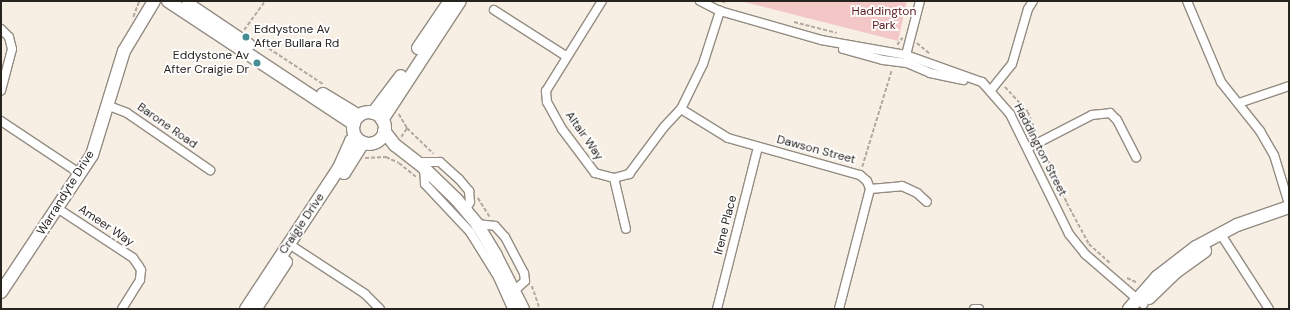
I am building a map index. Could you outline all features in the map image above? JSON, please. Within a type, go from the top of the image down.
[{"type":"main road","name":"Warrandyte Drive","points":[[1,292],[92,155],[109,106],[124,51],[154,1]]},
{"type":"main road","points":[[168,1],[356,120],[380,121],[395,112],[460,1]]},
{"type":"main road","points":[[183,1],[356,120],[363,148],[395,145]]},
{"type":"main road","points":[[380,121],[393,88],[450,1]]},
{"type":"main road","points":[[380,121],[395,145],[420,165],[477,224],[515,290],[523,309]]},
{"type":"main road","name":"Craigie Drive","points":[[246,309],[363,148],[380,140],[380,121]]},
{"type":"main road","points":[[1129,309],[1140,304],[1176,272],[1222,236],[1289,206]]},
{"type":"main road","points":[[1222,236],[1289,216]]},
{"type":"main road","name":"Craigie Drive","points":[[255,309],[292,246]]},
{"type":"street","name":"Altair Way","points":[[602,1],[566,56],[546,91],[547,102],[562,130],[595,173],[614,178]]},
{"type":"street","name":"Haddington Street","points":[[700,1],[720,11],[821,40],[906,55],[982,82],[991,90],[1010,114],[1069,234],[1085,254],[1140,304]]},
{"type":"street","points":[[906,55],[920,1]]},
{"type":"street","points":[[991,90],[1012,64],[1028,9],[1034,1]]},
{"type":"street","points":[[1187,1],[1216,71],[1274,155],[1289,206]]},
{"type":"street","points":[[494,10],[566,56]]},
{"type":"street","points":[[626,229],[614,178],[629,174],[664,127],[681,109],[703,64],[720,11]]},
{"type":"street","points":[[1,29],[9,37],[12,49],[1,91]]},
{"type":"street","points":[[821,40],[825,44],[866,56],[907,63],[930,73],[971,82],[998,99]]},
{"type":"street","points":[[1239,103],[1289,86]]},
{"type":"street","name":"Barone Road","points":[[109,106],[127,113],[210,170]]},
{"type":"street","name":"Dawson Street","points":[[681,109],[728,138],[860,174],[867,181],[870,189]]},
{"type":"street","points":[[1028,148],[1092,115],[1110,113],[1117,120],[1136,157]]},
{"type":"street","points":[[1,121],[79,173]]},
{"type":"street","name":"Irene Place","points":[[717,309],[758,147]]},
{"type":"street","points":[[465,211],[470,202],[469,191],[440,162],[420,165],[425,184],[470,232],[498,277],[512,309]]},
{"type":"street","points":[[839,309],[870,189],[902,186],[916,193],[928,202]]},
{"type":"street","name":"Ameer Way","points":[[57,208],[133,258],[138,265],[141,270],[140,280],[122,309]]},
{"type":"street","points":[[477,224],[495,226],[505,238],[524,273],[525,281],[515,290]]},
{"type":"street","points":[[1222,236],[1270,309]]},
{"type":"street","points":[[292,246],[365,294],[380,309]]},
{"type":"street","points":[[974,309],[979,309]]},
{"type":"path","points":[[139,1],[131,16],[141,22]]},
{"type":"path","points":[[243,31],[266,1]]},
{"type":"path","points":[[721,1],[733,6]]},
{"type":"path","points":[[788,21],[844,35]]},
{"type":"path","points":[[895,48],[901,37],[920,44],[933,55]]},
{"type":"path","points":[[257,40],[330,88]]},
{"type":"path","points":[[860,174],[895,61]]},
{"type":"path","points":[[998,81],[1028,112],[1067,203],[1087,239],[1114,266]]},
{"type":"path","points":[[395,112],[406,128],[440,162]]},
{"type":"path","points":[[363,148],[399,163],[425,184]]},
{"type":"path","points":[[469,191],[476,195],[495,226]]},
{"type":"path","points":[[524,273],[529,278],[540,309]]},
{"type":"path","points":[[1122,274],[1138,283]]},
{"type":"green space","name":"Haddington Park","points":[[740,1],[907,1],[898,41]]},
{"type":"place","name":"Eddystone Av After Bullara Rd","points":[[246,37]]},
{"type":"place","name":"Eddystone Av After Craigie Dr","points":[[257,63]]}]
